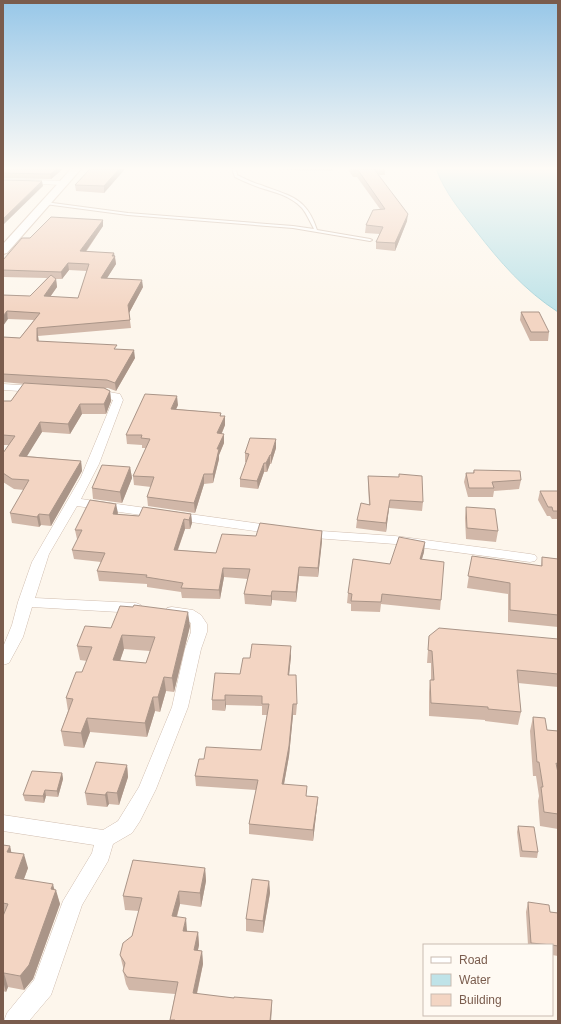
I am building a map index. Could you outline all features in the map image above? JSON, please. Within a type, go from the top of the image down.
[{"type":"main road","points":[[5,248],[33,217]]},
{"type":"street","points":[[3,387],[48,390]]},
{"type":"street","points":[[3,659],[12,648],[17,634],[24,602],[39,561],[74,502],[101,448],[118,400],[116,396],[108,393],[78,392]]},
{"type":"street","points":[[74,502],[328,536],[395,540],[530,558]]},
{"type":"street","points":[[3,823],[105,839],[125,827],[147,789],[180,707],[193,649],[199,632],[199,624],[196,619],[188,614],[141,608],[24,602]]},
{"type":"street","points":[[15,1021],[43,987],[74,900],[101,855],[105,839]]},
{"type":"lane","points":[[163,217],[293,227],[370,240]]},
{"type":"lane","points":[[311,217],[316,231]]},
{"type":"water","points":[[465,217],[558,217],[558,312],[523,285],[494,254]]},
{"type":"building","points":[[51,217],[103,220],[80,251],[114,253],[112,256],[115,256],[101,278],[142,280],[128,305],[130,320],[37,328],[37,341],[117,345],[114,349],[134,350],[115,383],[107,380],[3,374],[3,337],[20,338],[40,313],[7,311],[3,316],[3,295],[30,296],[51,275],[56,279],[44,296],[78,298],[89,264],[68,263],[61,272],[3,270],[3,260],[22,238],[30,238]]},
{"type":"building","points":[[370,217],[407,217],[395,243],[376,242],[383,227],[366,225]]},
{"type":"building","points":[[521,312],[539,312],[549,332],[531,332]]},
{"type":"building","points":[[24,383],[104,388],[110,391],[104,404],[80,404],[68,424],[40,422],[19,456],[81,461],[49,515],[39,514],[37,517],[10,513],[29,480],[12,479],[3,473],[3,453],[15,436],[3,435],[3,401],[11,401]]},
{"type":"building","points":[[145,394],[177,396],[171,409],[221,413],[220,416],[225,416],[217,433],[224,434],[217,449],[219,449],[213,474],[204,474],[194,503],[147,497],[154,477],[133,476],[150,439],[141,438],[142,435],[126,435]]},
{"type":"building","points":[[250,438],[276,439],[271,455],[266,463],[264,463],[257,481],[240,479],[249,454],[245,453]]},
{"type":"building","points":[[102,465],[130,467],[120,492],[92,488]]},
{"type":"building","points":[[474,470],[520,471],[521,480],[492,482],[494,488],[469,488],[466,473],[474,473]]},
{"type":"building","points":[[399,474],[422,476],[423,502],[390,500],[386,523],[357,520],[361,503],[370,505],[368,476],[399,477]]},
{"type":"building","points":[[540,491],[558,491],[558,511],[553,511],[552,507],[548,507]]},
{"type":"building","points":[[90,500],[116,504],[113,514],[139,516],[143,507],[191,514],[189,520],[184,519],[174,550],[216,553],[222,534],[256,536],[260,523],[322,531],[318,568],[299,567],[296,592],[272,591],[271,596],[244,594],[250,569],[223,568],[219,590],[181,588],[183,583],[146,577],[147,575],[97,571],[105,553],[72,550],[82,530],[75,530]]},
{"type":"building","points":[[466,507],[495,509],[498,531],[467,528]]},
{"type":"building","points":[[399,537],[425,542],[420,559],[444,562],[441,600],[382,594],[381,602],[351,601],[352,594],[348,593],[353,559],[390,564]]},
{"type":"building","points":[[472,556],[542,566],[542,557],[558,559],[558,615],[510,610],[510,583],[468,576]]},
{"type":"building","points":[[134,605],[188,612],[172,678],[164,677],[158,697],[153,697],[145,723],[87,718],[81,733],[61,731],[73,699],[66,698],[76,672],[82,672],[92,647],[77,646],[85,626],[111,628],[120,606],[133,607]],"holes":[[[122,635],[155,637],[146,663],[113,660]]]},
{"type":"building","points":[[439,628],[558,639],[558,674],[517,670],[521,712],[488,709],[488,707],[431,703],[430,680],[434,680],[432,651],[428,650],[429,636]]},
{"type":"building","points":[[252,644],[291,646],[288,675],[296,675],[297,704],[293,704],[289,746],[282,784],[307,786],[306,796],[318,797],[313,830],[249,824],[258,780],[195,776],[199,759],[204,759],[206,747],[261,750],[269,704],[262,704],[262,696],[225,695],[225,700],[212,700],[215,673],[240,674],[243,658],[250,658]]},
{"type":"building","points":[[533,717],[545,718],[547,730],[558,731],[558,764],[556,763],[558,773],[558,814],[544,812],[541,787],[543,787],[539,762],[537,762]]},
{"type":"building","points":[[96,762],[127,765],[117,793],[107,792],[105,795],[85,793]]},
{"type":"building","points":[[32,771],[62,773],[57,791],[45,790],[43,796],[23,795]]},
{"type":"building","points":[[518,826],[534,827],[538,852],[522,851]]},
{"type":"building","points":[[3,845],[10,846],[7,852],[24,854],[15,878],[53,884],[51,889],[56,890],[29,965],[20,976],[4,973],[3,975],[3,916],[8,904],[3,903]]},
{"type":"building","points":[[133,860],[205,868],[200,893],[179,891],[172,916],[186,918],[183,931],[198,932],[194,950],[202,951],[193,993],[234,998],[272,1000],[270,1021],[170,1020],[178,982],[127,977],[123,971],[125,963],[120,955],[123,943],[132,936],[142,898],[123,896]]},
{"type":"building","points":[[252,879],[269,881],[263,921],[246,919]]},
{"type":"building","points":[[528,902],[549,905],[550,912],[558,913],[558,946],[553,944],[531,943]]}]
